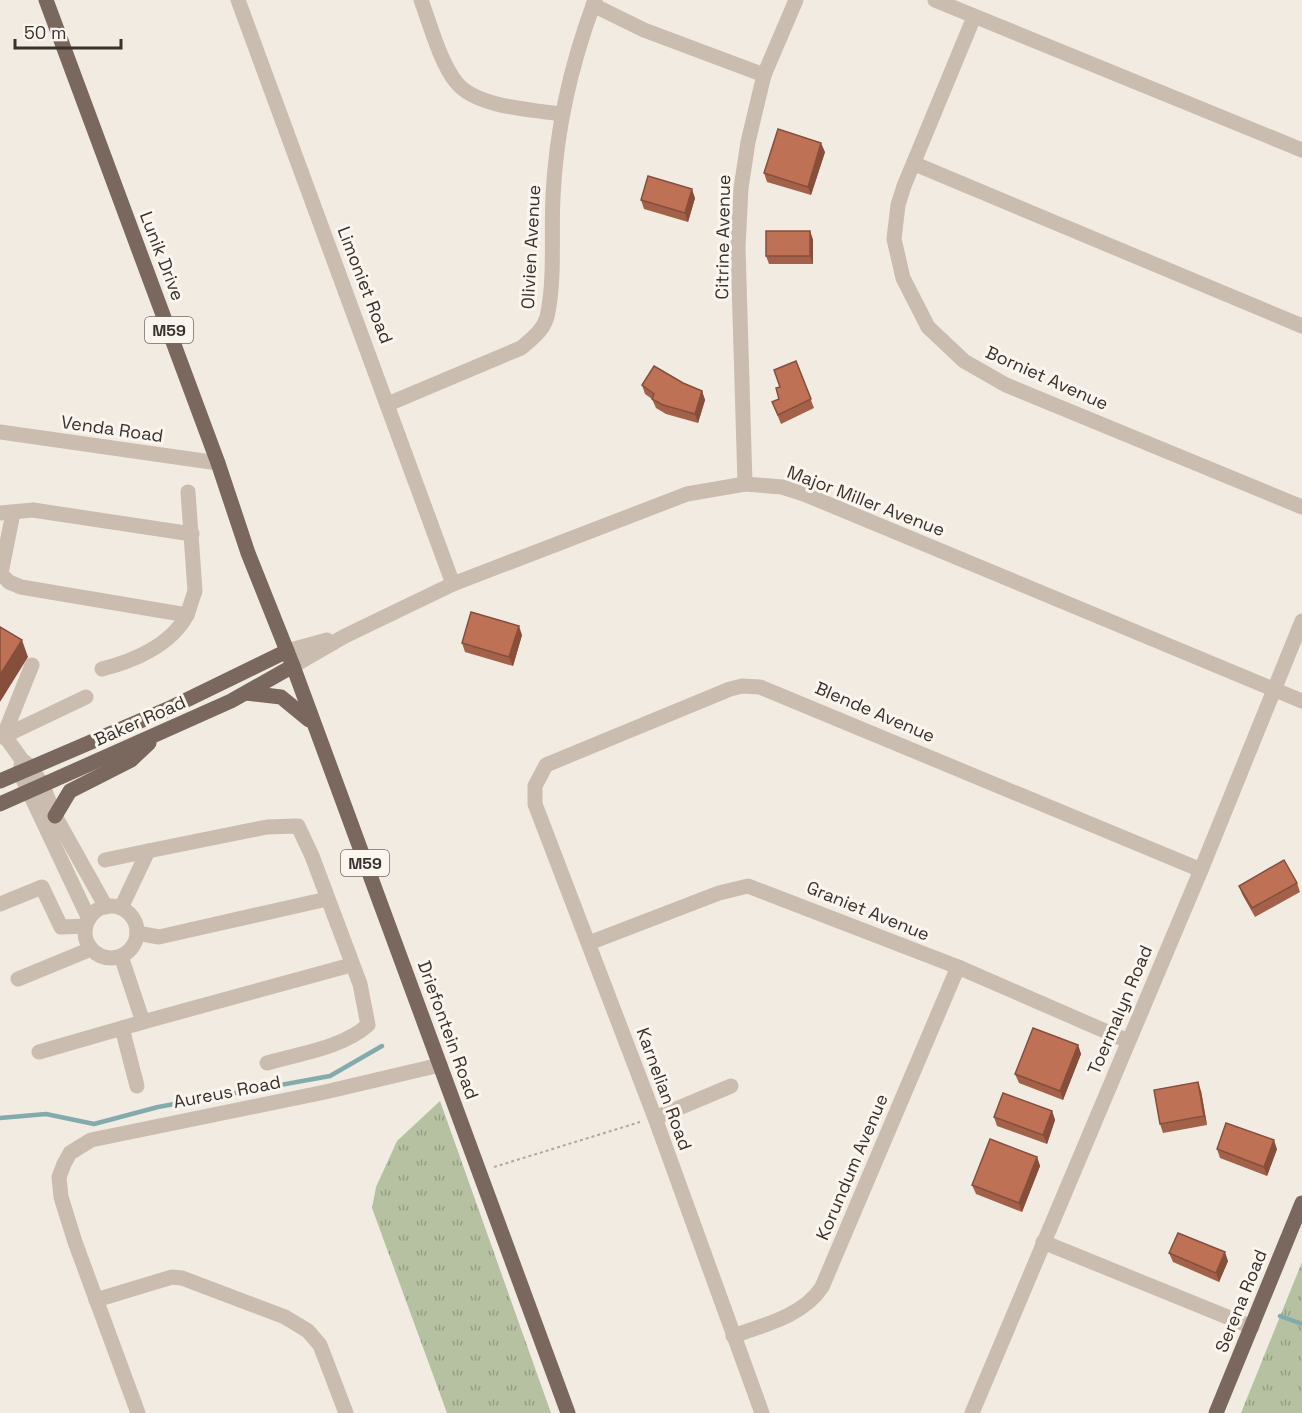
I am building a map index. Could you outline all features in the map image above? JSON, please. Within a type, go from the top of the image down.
[{"type":"main road","name":"Lunik Drive","points":[[46,0],[218,463],[248,553],[290,659]]},
{"type":"main road","name":"Baker Road","points":[[0,804],[156,736],[246,693],[290,659]]},
{"type":"main road","name":"Baker Road","points":[[0,781],[24,767],[290,659]]},
{"type":"main road","name":"Driefontein Road","points":[[290,659],[568,1413]]},
{"type":"main road","points":[[246,693],[281,697],[312,722]]},
{"type":"main road","points":[[55,816],[70,791],[131,760],[156,736]]},
{"type":"main road","name":"Serena Road","points":[[1216,1413],[1302,1203]]},
{"type":"street","name":"Limoniet Road","points":[[238,0],[453,584]]},
{"type":"street","points":[[421,0],[449,69],[456,82],[465,90],[503,105],[562,114]]},
{"type":"street","name":"Citrine Avenue","points":[[745,484],[740,209],[748,142],[764,75],[796,0]]},
{"type":"street","points":[[935,0],[1302,150]]},
{"type":"street","name":"Olivien Avenue","points":[[388,404],[521,348],[535,336],[545,322],[548,313],[551,276],[553,195],[562,114],[573,59],[594,2]]},
{"type":"street","points":[[594,2],[644,30],[764,75]]},
{"type":"street","name":"Borniet Avenue","points":[[974,16],[897,205],[894,224],[897,259],[920,314],[935,336],[948,348],[1006,385],[1302,507]]},
{"type":"street","points":[[915,164],[1302,326]]},
{"type":"street","name":"Venda Road","points":[[0,432],[218,463]]},
{"type":"street","name":"Major Miller Avenue","points":[[290,659],[345,636],[453,584],[687,494],[745,484],[782,487],[804,494],[1302,701]]},
{"type":"street","points":[[102,669],[122,664],[171,637],[187,615],[195,591],[188,492]]},
{"type":"street","points":[[187,615],[21,587],[9,582],[0,573],[6,513],[33,510],[192,534]]},
{"type":"street","name":"Toermalyn Road","points":[[972,1413],[1201,870],[1272,689],[1302,621]]},
{"type":"street","points":[[2,737],[32,665]]},
{"type":"street","name":"Blende Avenue","points":[[537,779],[546,765],[553,760],[730,689],[742,686],[760,687],[1201,870]]},
{"type":"street","points":[[2,737],[86,697]]},
{"type":"street","points":[[2,737],[24,767],[113,907],[133,918],[137,933],[133,947],[121,956],[105,957],[91,949],[87,942],[87,923],[36,789]]},
{"type":"street","name":"Karnelian Road","points":[[537,779],[535,804],[655,1118],[762,1413]]},
{"type":"street","points":[[105,860],[267,826],[298,826],[312,856],[360,984],[368,1024],[356,1035],[336,1043],[267,1063]]},
{"type":"street","points":[[0,904],[42,887],[62,927],[87,923],[99,909],[113,907],[148,851]]},
{"type":"street","name":"Graniet Avenue","points":[[589,943],[719,893],[748,886],[958,967],[1128,1041]]},
{"type":"street","points":[[137,933],[159,937],[327,899]]},
{"type":"street","points":[[18,979],[91,949]]},
{"type":"street","points":[[121,956],[142,1022]]},
{"type":"street","points":[[39,1052],[351,965]]},
{"type":"street","name":"Korundum Avenue","points":[[733,1336],[797,1310],[809,1303],[822,1287],[958,967]]},
{"type":"street","points":[[122,1029],[137,1086]]},
{"type":"street","name":"Aureus Road","points":[[96,1300],[61,1197],[59,1178],[70,1153],[91,1140],[326,1092],[440,1065]]},
{"type":"street","points":[[655,1118],[731,1086]]},
{"type":"street","points":[[1043,1242],[1252,1327]]},
{"type":"street","points":[[138,1413],[96,1300],[172,1277],[190,1281],[285,1317],[314,1336],[346,1413]]},
{"type":"path","points":[[479,1171],[655,1118]]},
{"type":"green space","points":[[440,1101],[551,1413],[447,1413],[372,1208],[376,1187],[397,1141]]},
{"type":"green space","points":[[1302,1262],[1302,1413],[1241,1413]]},
{"type":"building","points":[[778,129],[821,143],[808,187],[764,173]]},
{"type":"building","points":[[648,176],[692,189],[685,213],[641,200]]},
{"type":"building","points":[[766,231],[810,231],[810,256],[766,256]]},
{"type":"building","points":[[796,361],[811,399],[778,415],[772,402],[779,399],[776,388],[780,387],[774,370]]},
{"type":"building","points":[[654,366],[702,391],[695,414],[663,405],[652,399],[654,394],[642,385]]},
{"type":"building","points":[[471,612],[519,626],[509,657],[462,643]]},
{"type":"building","points":[[0,627],[22,640],[0,675]]},
{"type":"building","points":[[1284,860],[1297,883],[1252,908],[1239,886]]},
{"type":"building","points":[[1033,1028],[1078,1045],[1060,1091],[1015,1074]]},
{"type":"building","points":[[1198,1082],[1204,1116],[1160,1124],[1154,1090]]},
{"type":"building","points":[[1003,1093],[1052,1111],[1043,1135],[994,1117]]},
{"type":"building","points":[[1226,1123],[1274,1140],[1264,1167],[1217,1149]]},
{"type":"building","points":[[990,1139],[1037,1157],[1019,1203],[972,1185]]},
{"type":"building","points":[[1178,1233],[1225,1252],[1216,1273],[1169,1253]]},
{"type":"waterway","points":[[0,1118],[46,1114],[94,1124],[158,1107],[330,1076],[382,1046]]},
{"type":"waterway","points":[[1280,1316],[1302,1324]]}]
